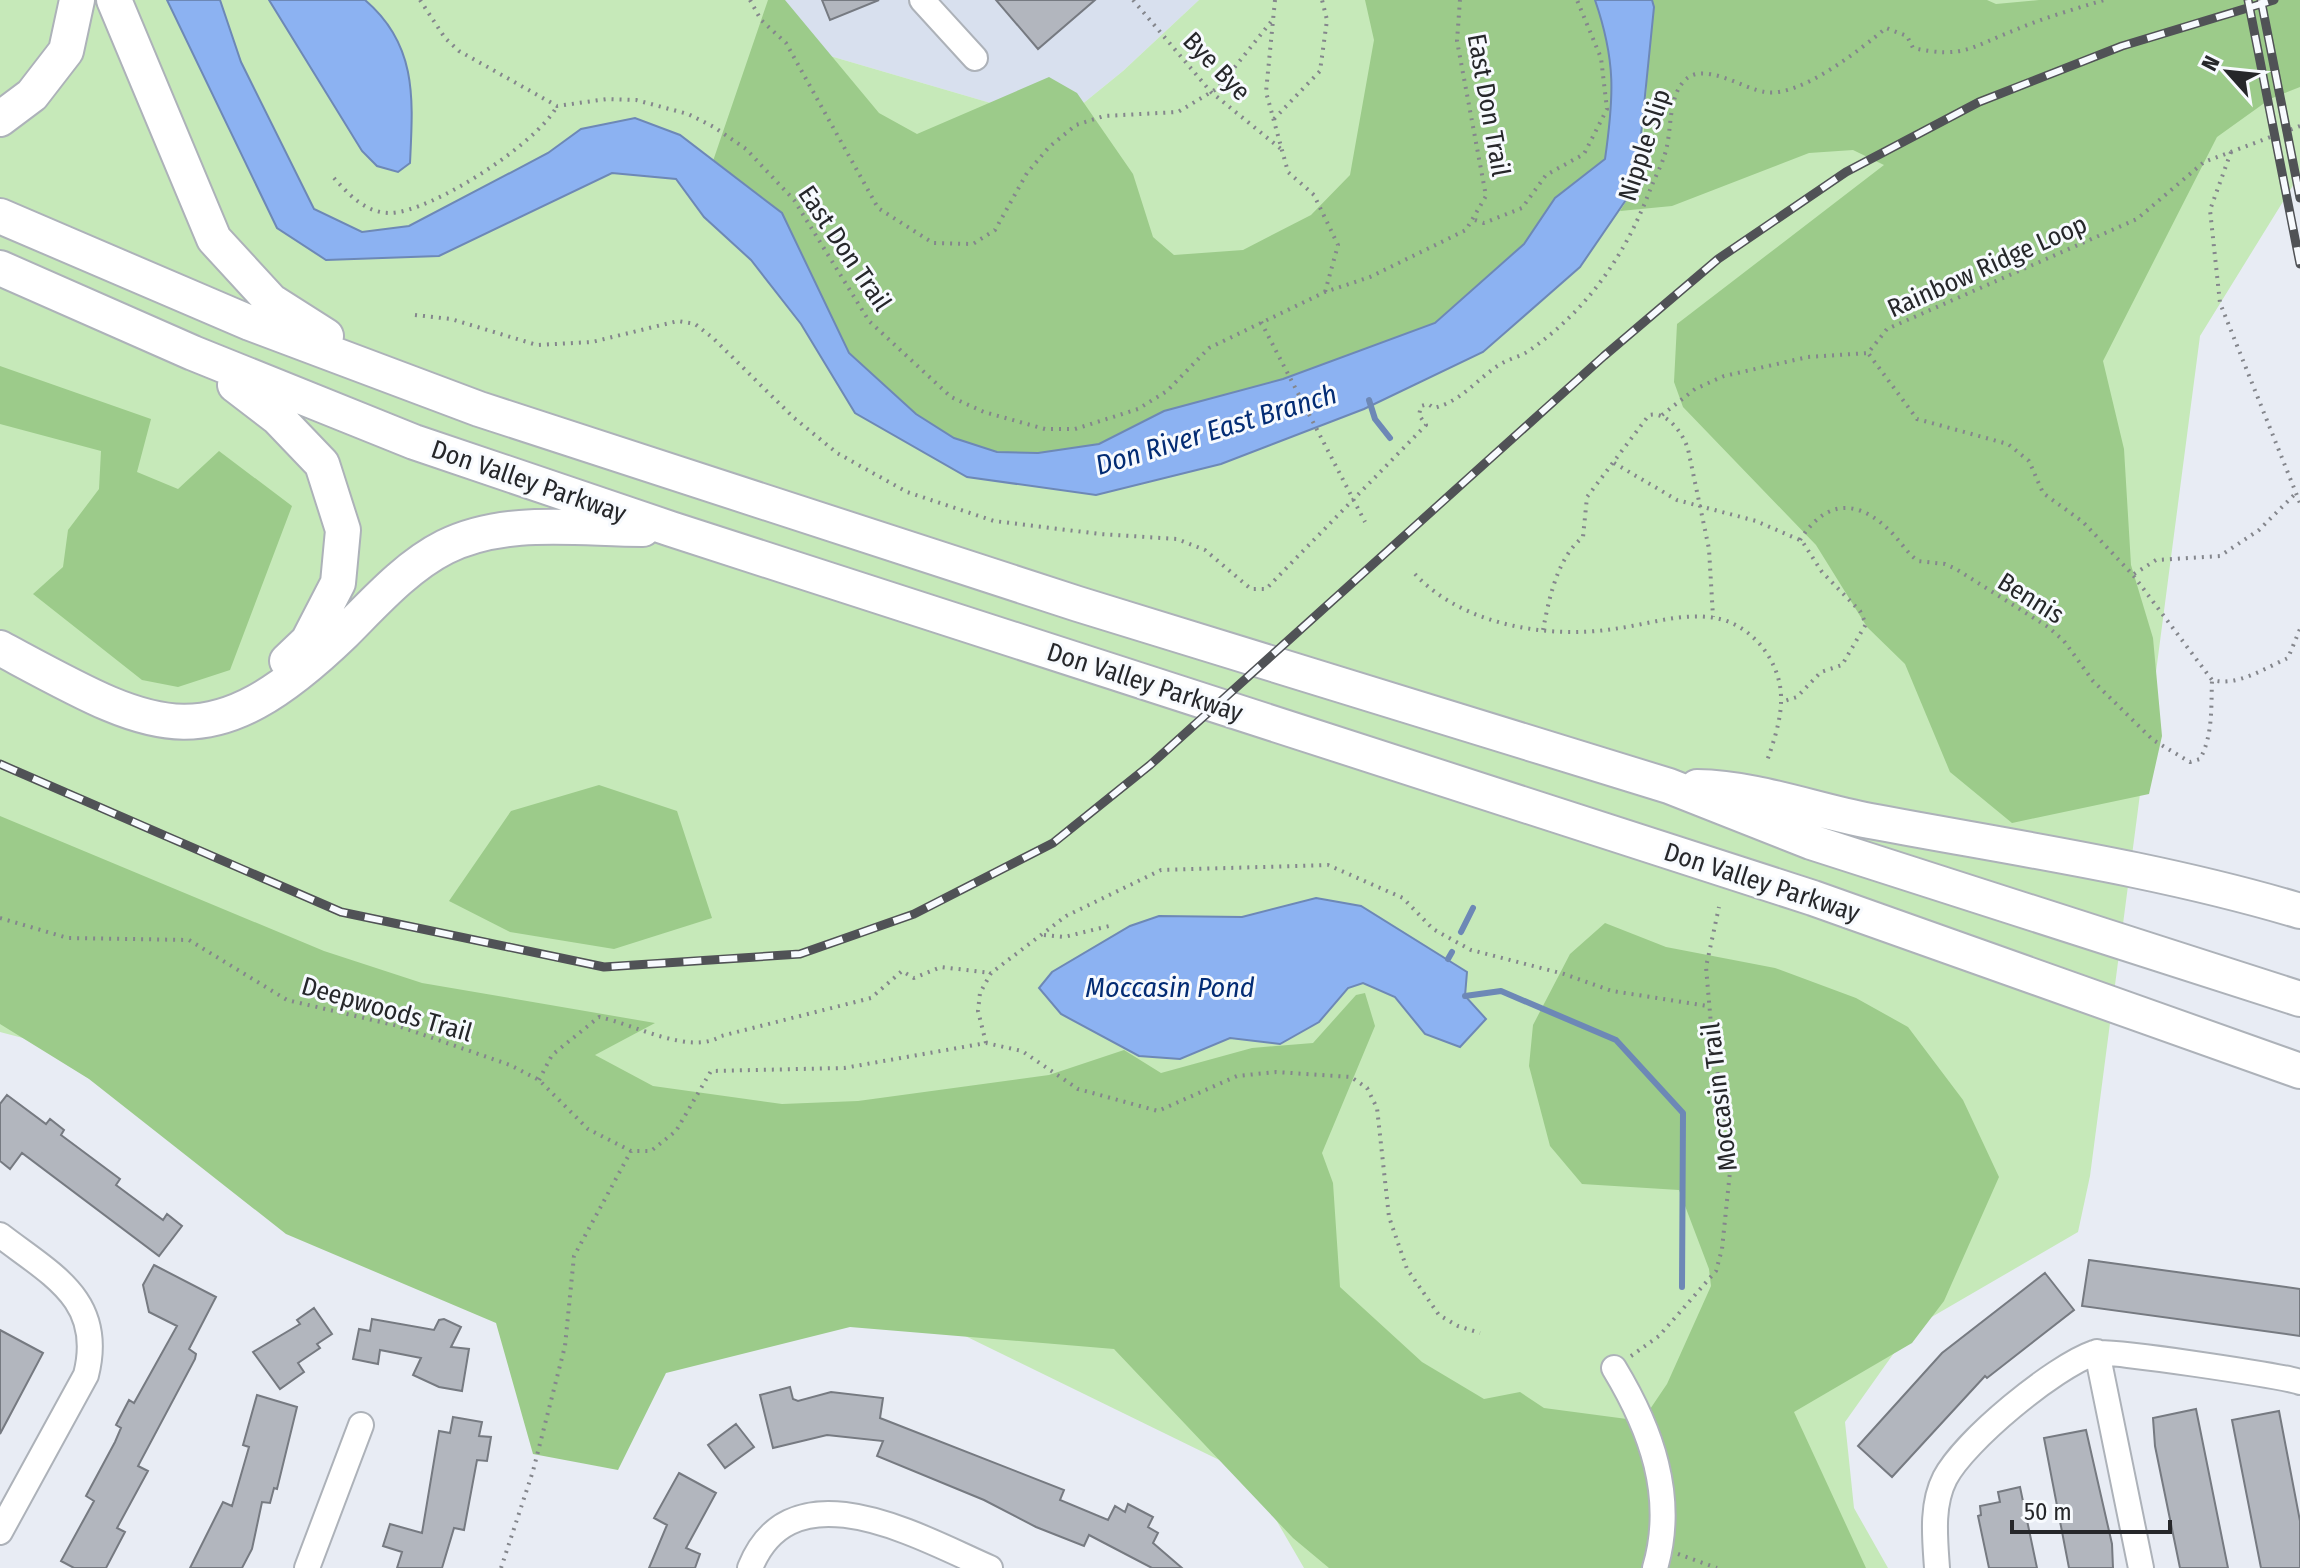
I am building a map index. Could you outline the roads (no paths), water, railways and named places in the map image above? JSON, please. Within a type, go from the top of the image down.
[{"type":"highway","points":[[0,119],[32,95],[66,51],[77,0]]},
{"type":"highway","points":[[114,0],[214,239],[271,301],[376,369]]},
{"type":"highway","name":"Don Valley Parkway","points":[[0,216],[250,323],[479,409],[1078,604],[1669,786],[1811,842],[2300,999]]},
{"type":"highway","name":"Don Valley Parkway","points":[[0,268],[193,353],[414,442],[671,529],[1813,898],[2300,1071]]},
{"type":"highway","points":[[0,625],[125,689],[167,701],[205,705],[245,692],[274,673],[308,641],[338,583],[343,530],[322,464],[278,418],[193,353]]},
{"type":"highway","points":[[0,648],[100,702],[160,722],[206,720],[246,710],[277,692],[310,666],[397,582],[445,547],[503,527],[671,529]]},
{"type":"highway","points":[[1669,786],[1734,787],[1845,817],[2177,879],[2300,911]]},
{"type":"street","points":[[922,0],[975,58]]},
{"type":"street","points":[[0,1235],[63,1284],[81,1304],[89,1323],[92,1350],[81,1385],[0,1532]]},
{"type":"street","points":[[1937,1568],[1934,1526],[1945,1478],[1986,1428],[2064,1369],[2097,1352],[2300,1382]]},
{"type":"street","points":[[2097,1352],[2141,1568]]},
{"type":"street","points":[[1614,1368],[1636,1405],[1660,1477],[1664,1518],[1658,1557]]},
{"type":"street","points":[[307,1568],[361,1425]]},
{"type":"street","points":[[750,1568],[754,1556],[782,1525],[816,1514],[862,1517],[990,1568]]},
{"type":"water","name":"Don River East Branch","points":[[167,0],[220,0],[241,62],[314,209],[362,232],[409,226],[548,153],[581,129],[635,118],[680,135],[782,213],[849,353],[916,414],[954,438],[997,452],[1038,453],[1099,444],[1164,411],[1283,379],[1435,323],[1524,244],[1555,198],[1605,159],[1610,116],[1610,61],[1595,0],[1652,0],[1654,7],[1640,145],[1641,178],[1580,267],[1483,352],[1364,409],[1221,464],[1096,495],[967,477],[855,413],[801,324],[751,260],[704,217],[676,179],[612,173],[439,256],[326,260],[277,228]]},
{"type":"water","points":[[269,0],[365,0],[382,17],[395,36],[408,75],[412,117],[410,163],[398,172],[377,166],[362,151]]},
{"type":"water","name":"Moccasin Pond","points":[[1316,898],[1361,906],[1467,972],[1465,996],[1486,1019],[1460,1047],[1425,1034],[1395,997],[1363,983],[1348,988],[1319,1022],[1280,1044],[1230,1038],[1180,1059],[1139,1056],[1061,1014],[1039,988],[1052,972],[1130,926],[1159,916],[1242,917]]},
{"type":"waterway","points":[[1369,400],[1375,419],[1390,438]]},
{"type":"waterway","points":[[1461,932],[1473,908]]},
{"type":"waterway","points":[[1448,959],[1452,952]]},
{"type":"waterway","points":[[1465,996],[1501,991],[1616,1040],[1683,1113],[1682,1287]]},
{"type":"railway","points":[[2248,0],[2300,264]]},
{"type":"railway","points":[[2261,0],[2300,198]]},
{"type":"railway","points":[[0,764],[341,912],[604,967],[800,954],[914,914],[1053,843],[1150,765],[1604,356],[1718,259],[1846,172],[1979,102],[2122,46],[2274,0]]}]
